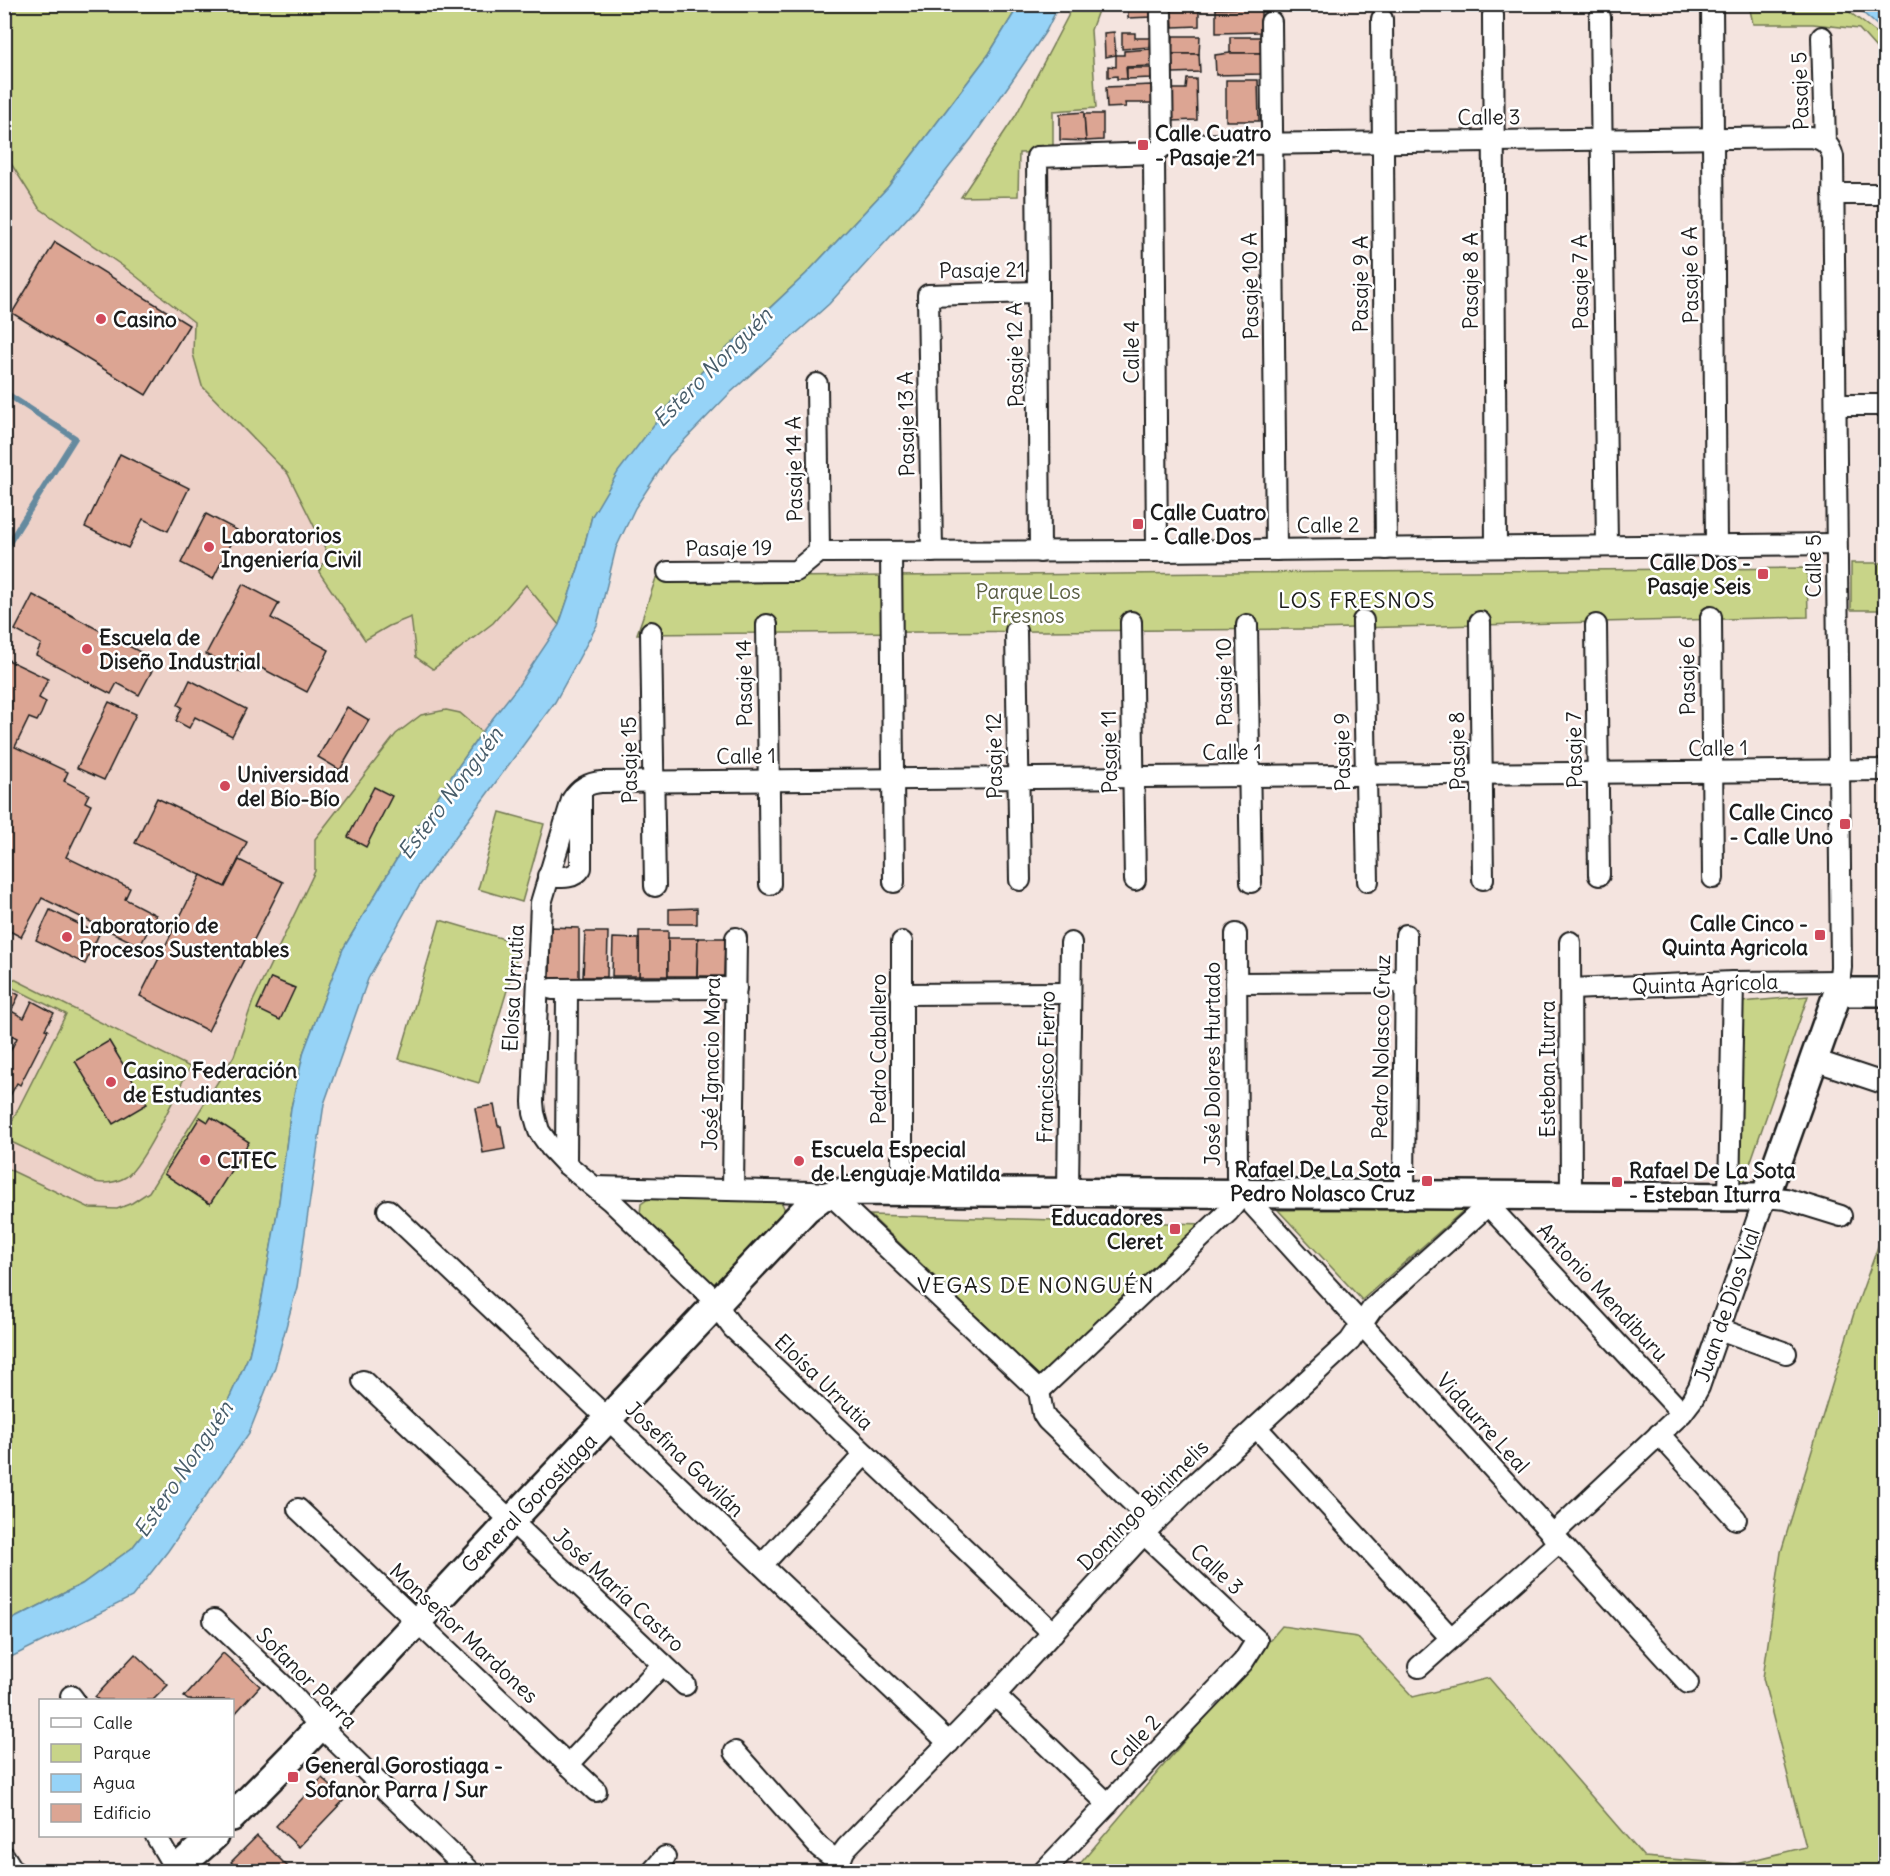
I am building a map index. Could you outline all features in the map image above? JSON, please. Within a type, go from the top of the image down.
[{"type":"street","name":"Pasaje 6 A","points":[[1712,4],[1716,545]]},
{"type":"street","name":"Calle 4","points":[[1157,551],[1154,158],[1159,150],[1161,13]]},
{"type":"street","name":"Pasaje 8 A","points":[[1492,15],[1496,548]]},
{"type":"street","name":"Pasaje 7 A","points":[[1600,17],[1606,546]]},
{"type":"street","name":"Pasaje 9 A","points":[[1382,19],[1386,549]]},
{"type":"street","name":"Pasaje 10 A","points":[[1271,22],[1276,550]]},
{"type":"street","name":"Pasaje 5","points":[[1822,37],[1825,142]]},
{"type":"street","name":"Calle 3","points":[[1037,157],[1272,144],[1810,137],[1825,142]]},
{"type":"street","name":"Calle 5","points":[[1825,142],[1832,151],[1833,157],[1839,987]]},
{"type":"street","name":"Pasaje 12 A","points":[[1037,157],[1040,552]]},
{"type":"street","points":[[1833,194],[1886,194]]},
{"type":"street","name":"Pasaje 21","points":[[928,295],[1038,292]]},
{"type":"street","name":"Pasaje 13 A","points":[[928,295],[932,552]]},
{"type":"street","name":"Pasaje 14 A","points":[[818,384],[819,552]]},
{"type":"street","points":[[1836,405],[1886,405]]},
{"type":"street","name":"Calle 2","points":[[819,552],[1836,544]]},
{"type":"street","name":"Pasaje 19","points":[[668,572],[796,572],[819,552]]},
{"type":"street","points":[[891,552],[894,882]]},
{"type":"street","name":"Pasaje 6","points":[[1711,617],[1713,878]]},
{"type":"street","name":"Pasaje 9","points":[[1364,621],[1368,881]]},
{"type":"street","name":"Pasaje 11","points":[[1131,622],[1135,880]]},
{"type":"street","name":"Pasaje 8","points":[[1480,622],[1483,879]]},
{"type":"street","name":"Pasaje 14","points":[[767,625],[770,884]]},
{"type":"street","name":"Pasaje 10","points":[[1247,625],[1251,882]]},
{"type":"street","name":"Pasaje 7","points":[[1596,625],[1599,875]]},
{"type":"street","name":"Pasaje 12","points":[[1016,631],[1020,880]]},
{"type":"street","name":"Pasaje 15","points":[[651,632],[655,886]]},
{"type":"street","name":"Calle 1","points":[[581,788],[600,782],[653,781],[1886,770]]},
{"type":"street","points":[[581,788],[581,868],[573,876],[548,876],[572,800],[581,788]]},
{"type":"street","name":"Eloísa Urrutia","points":[[548,876],[541,903],[533,1102],[539,1131],[566,1164],[595,1187],[718,1304],[733,1328],[1053,1633]]},
{"type":"street","name":"José Dolores Hurtado","points":[[1236,934],[1237,1177],[1243,1194]]},
{"type":"street","name":"Pedro Nolasco Cruz","points":[[1404,1194],[1406,935]]},
{"type":"street","name":"José Ignacio Mora","points":[[733,1190],[736,938]]},
{"type":"street","name":"Pedro Caballero","points":[[902,942],[902,1191]]},
{"type":"street","name":"Esteban Iturra","points":[[1570,942],[1571,1196]]},
{"type":"street","name":"Francisco Fierro","points":[[1068,1192],[1071,943]]},
{"type":"street","points":[[1236,983],[1406,982]]},
{"type":"street","points":[[1729,1196],[1733,982]]},
{"type":"street","name":"Quinta Agrícola","points":[[1570,989],[1733,982],[1839,987],[1886,992]]},
{"type":"street","name":"Juan de Dios Vial","points":[[1419,1667],[1555,1538],[1682,1413],[1692,1400],[1699,1387],[1839,987]]},
{"type":"street","points":[[566,1164],[560,989],[736,988]]},
{"type":"street","points":[[902,994],[1070,993]]},
{"type":"street","points":[[1814,1060],[1886,1084]]},
{"type":"street","points":[[595,1187],[830,1194],[846,1191],[1404,1194],[1489,1200],[1571,1196],[1729,1196],[1786,1199],[1841,1216]]},
{"type":"street","points":[[780,1191],[793,1205],[797,1219]]},
{"type":"street","points":[[830,1194],[1039,1390],[1228,1212],[1243,1194]]},
{"type":"street","name":"General Gorostiaga","points":[[234,1815],[813,1202],[830,1194]]},
{"type":"street","name":"Vidaurre Leal","points":[[1243,1194],[1688,1683]]},
{"type":"street","name":"Domingo Binimelis","points":[[842,1866],[847,1847],[995,1695],[1149,1528],[1350,1341],[1372,1309],[1489,1200]]},
{"type":"street","name":"Antonio Mendiburu","points":[[1489,1200],[1682,1413]]},
{"type":"street","name":"Josefina Gavilán","points":[[388,1210],[949,1743]]},
{"type":"street","points":[[1719,1329],[1786,1353]]},
{"type":"street","name":"José María Castro","points":[[363,1381],[685,1685]]},
{"type":"street","name":"Calle 3","points":[[1039,1390],[1043,1414],[1047,1420],[1257,1640]]},
{"type":"street","points":[[1256,1427],[1451,1638]]},
{"type":"street","points":[[1659,1434],[1736,1519]]},
{"type":"street","points":[[762,1565],[865,1454]]},
{"type":"street","name":"Monseñor Mardones","points":[[298,1509],[596,1791]]},
{"type":"street","name":"Sofanor Parra","points":[[214,1620],[286,1688],[320,1726],[468,1871]]},
{"type":"street","name":"Calle 2","points":[[1043,1872],[1243,1662],[1257,1640]]},
{"type":"street","points":[[568,1765],[663,1664]]},
{"type":"street","points":[[995,1695],[1108,1804]]},
{"type":"street","points":[[735,1752],[819,1847],[842,1866]]},
{"type":"street","points":[[157,1837],[176,1871],[213,1837]]},
{"type":"street","points":[[4,1856],[14,1872]]},
{"type":"shaded area","name":"Universidad del Bío-Bío","points":[[5,5],[1019,5],[716,357],[559,625],[518,686],[482,732],[5,1623]]},
{"type":"green space","points":[[5,5],[1019,5],[989,54],[888,187],[806,274],[675,397],[592,516],[579,566],[559,625],[526,585],[493,623],[433,669],[416,657],[411,617],[365,640],[319,572],[328,554],[288,474],[202,386],[193,354],[194,322],[127,269],[39,208],[5,154]]},
{"type":"green space","points":[[1070,5],[1100,5],[1091,30],[1096,108],[1053,111],[1053,152],[1019,153],[1018,196],[961,197],[1016,115],[1068,16]]},
{"type":"green space","points":[[1749,5],[1840,5],[1885,39],[1885,58],[1859,29],[1813,24],[1753,24]]},
{"type":"green space","points":[[1851,563],[1885,563],[1885,610],[1851,610]]},
{"type":"green space","name":"Parque Los Fresnos","points":[[1807,568],[1808,617],[1312,629],[637,634],[656,578]]},
{"type":"green space","points":[[446,710],[460,713],[482,732],[408,840],[343,949],[304,1051],[291,1108],[279,1202],[261,1303],[249,1355],[222,1414],[165,1506],[132,1548],[82,1584],[5,1623],[4,1167],[90,1208],[117,1209],[149,1192],[234,1056],[253,1001],[315,871],[315,839],[396,734],[421,715]]},
{"type":"green space","points":[[500,812],[544,824],[522,902],[478,889]]},
{"type":"green space","points":[[440,920],[521,944],[479,1083],[399,1059]]},
{"type":"green space","points":[[4,974],[190,1067],[151,1143],[126,1177],[118,1181],[95,1182],[5,1139],[5,1117],[12,1121],[66,1014],[5,984]]},
{"type":"green space","points":[[1808,996],[1744,1181],[1736,1185],[1741,1002]]},
{"type":"green space","points":[[648,1199],[781,1201],[787,1215],[720,1284],[710,1284],[640,1214],[641,1204]]},
{"type":"green space","points":[[1465,1209],[1362,1300],[1278,1210]]},
{"type":"green space","points":[[870,1215],[1205,1224],[1039,1376]]},
{"type":"green space","points":[[1885,1227],[1885,1871],[1073,1872],[1282,1626],[1357,1637],[1413,1697],[1489,1678],[1644,1857],[1736,1864],[1806,1847],[1763,1678],[1781,1552],[1854,1313]]},
{"type":"water","name":"Estero Nonguén","points":[[1019,5],[1059,5],[1046,31],[972,138],[920,204],[829,304],[729,394],[669,456],[635,508],[616,548],[597,625],[555,702],[420,885],[368,979],[324,1104],[297,1287],[275,1367],[249,1433],[168,1551],[132,1597],[5,1660],[5,1623],[82,1584],[132,1548],[165,1506],[222,1414],[249,1355],[261,1303],[279,1202],[291,1108],[304,1051],[343,949],[408,840],[559,625],[579,566],[592,516],[618,472],[675,397],[806,274],[888,187],[989,54]]},
{"type":"water","points":[[1854,5],[1885,5],[1885,32]]},
{"type":"building","points":[[1104,4],[1126,4],[1126,8],[1104,8]]},
{"type":"building","points":[[1128,4],[1152,4],[1152,17],[1128,18]]},
{"type":"building","points":[[1172,4],[1199,4],[1199,9],[1172,10]]},
{"type":"building","points":[[1216,4],[1261,4],[1261,8],[1216,9]]},
{"type":"building","points":[[1261,8],[1261,32],[1216,33],[1216,9]]},
{"type":"building","points":[[1199,9],[1199,26],[1173,27],[1172,10]]},
{"type":"building","points":[[1114,32],[1116,55],[1105,57],[1104,33]]},
{"type":"building","points":[[1122,33],[1135,33],[1135,38],[1151,38],[1150,47],[1122,49]]},
{"type":"building","points":[[1173,36],[1200,36],[1199,54],[1172,54]]},
{"type":"building","points":[[1230,37],[1261,37],[1261,53],[1230,53]]},
{"type":"building","points":[[1151,49],[1151,66],[1126,67],[1127,79],[1117,79],[1117,76],[1108,77],[1108,66],[1116,67],[1116,55],[1124,55],[1124,51]]},
{"type":"building","points":[[1261,53],[1262,74],[1216,75],[1215,55]]},
{"type":"building","points":[[1172,54],[1199,54],[1200,72],[1173,73]]},
{"type":"building","points":[[1127,68],[1151,68],[1151,78],[1127,79]]},
{"type":"building","points":[[1187,79],[1196,79],[1197,120],[1171,121],[1170,89],[1186,89]]},
{"type":"building","points":[[1226,80],[1258,80],[1259,121],[1226,121]]},
{"type":"building","points":[[1151,85],[1152,103],[1125,103],[1126,107],[1107,108],[1106,87]]},
{"type":"building","points":[[1084,112],[1086,141],[1060,140],[1060,114]]},
{"type":"building","points":[[1084,114],[1103,114],[1103,140],[1086,141]]},
{"type":"building","name":"Casino","points":[[55,242],[189,325],[146,395],[12,313]]},
{"type":"building","points":[[120,454],[189,488],[168,531],[143,519],[128,548],[85,527]]},
{"type":"building","name":"Laboratorios Ingeniería Civil","points":[[206,514],[237,530],[213,579],[181,563]]},
{"type":"building","points":[[243,584],[279,603],[271,618],[329,650],[307,692],[248,661],[242,673],[206,654]]},
{"type":"building","name":"Escuela de Diseño Industrial","points":[[33,595],[144,654],[142,658],[155,665],[139,695],[117,683],[111,694],[36,655],[41,644],[15,630]]},
{"type":"building","points":[[4,658],[48,679],[39,698],[46,702],[41,714],[37,721],[29,718],[15,747],[68,772],[64,781],[89,794],[85,802],[91,805],[66,857],[130,888],[125,899],[156,915],[140,946],[42,898],[21,937],[4,928]]},
{"type":"building","points":[[190,680],[246,709],[232,736],[195,717],[189,728],[176,721],[182,707],[178,705]]},
{"type":"building","points":[[109,702],[136,714],[104,780],[77,768]]},
{"type":"building","points":[[347,707],[369,720],[340,770],[318,757]]},
{"type":"building","points":[[374,787],[392,796],[366,847],[348,837]]},
{"type":"building","points":[[157,798],[247,842],[225,887],[135,843]]},
{"type":"building","points":[[239,860],[283,882],[208,1031],[140,996],[201,875],[225,887]]},
{"type":"building","points":[[697,908],[697,924],[669,924],[669,909]]},
{"type":"building","name":"Laboratorio de Procesos Sustentables","points":[[50,910],[99,934],[85,964],[36,940]]},
{"type":"building","points":[[550,927],[579,928],[579,979],[550,979]]},
{"type":"building","points":[[639,931],[668,931],[668,976],[639,976]]},
{"type":"building","points":[[585,932],[608,932],[607,977],[583,977]]},
{"type":"building","points":[[613,938],[639,939],[639,976],[612,976]]},
{"type":"building","points":[[668,938],[698,938],[697,976],[668,976]]},
{"type":"building","points":[[698,938],[725,938],[724,976],[697,976]]},
{"type":"building","points":[[271,978],[295,988],[280,1020],[257,1009]]},
{"type":"building","points":[[4,987],[19,995],[11,1011],[24,1018],[32,1001],[54,1013],[45,1029],[48,1030],[20,1085],[17,1083],[4,1107],[4,1056],[7,1057],[17,1038],[4,1031]]},
{"type":"building","name":"Casino Federación de Estudiantes","points":[[109,1041],[147,1104],[113,1124],[75,1061]]},
{"type":"building","points":[[494,1105],[505,1149],[483,1153],[475,1108]]},
{"type":"building","name":"CITEC","points":[[200,1117],[208,1122],[211,1117],[249,1142],[210,1204],[164,1174]]},
{"type":"building","points":[[223,1653],[260,1686],[234,1715],[234,1699],[187,1699],[184,1697]]},
{"type":"building","points":[[135,1654],[168,1685],[154,1699],[98,1699],[95,1697]]},
{"type":"building","points":[[322,1778],[345,1799],[299,1847],[276,1826]]},
{"type":"building","points":[[257,1836],[293,1872],[241,1872],[231,1862]]},
{"type":"building","points":[[307,1865],[314,1872],[301,1872]]},
{"type":"waterway","points":[[4,392],[75,438],[4,551]]},
{"type":"place","name":"Calle Cuatro - Pasaje 21","points":[[1143,145]]},
{"type":"place","name":"Casino","points":[[101,319]]},
{"type":"place","name":"Calle Cuatro - Calle Dos","points":[[1138,524]]},
{"type":"place","name":"Laboratorios Ingeniería Civil","points":[[209,547]]},
{"type":"place","name":"Calle Dos - Pasaje Seis","points":[[1763,574]]},
{"type":"place","name":"Escuela de Diseño Industrial","points":[[87,649]]},
{"type":"place","name":"Universidad del Bío-Bío","points":[[225,786]]},
{"type":"place","name":"Calle Cinco - Calle Uno","points":[[1845,824]]},
{"type":"place","name":"Calle Cinco - Quinta Agricola","points":[[1820,935]]},
{"type":"place","name":"Laboratorio de Procesos Sustentables","points":[[67,937]]},
{"type":"place","name":"Casino Federación de Estudiantes","points":[[111,1082]]},
{"type":"place","name":"CITEC","points":[[205,1160]]},
{"type":"place","name":"Escuela Especial de Lenguaje Matilda","points":[[799,1161]]},
{"type":"place","name":"Rafael De La Sota - Pedro Nolasco Cruz","points":[[1427,1181]]},
{"type":"place","name":"Rafael De La Sota - Esteban Iturra","points":[[1617,1182]]},
{"type":"place","name":"Educadores Cleret","points":[[1175,1229]]},
{"type":"place","name":"General Gorostiaga - Sofanor Parra / Sur","points":[[293,1777]]},
{"type":"district","name":"LOS FRESNOS","points":[[1357,600]]},
{"type":"district","name":"VEGAS DE NONGUÉN","points":[[1036,1285]]}]
